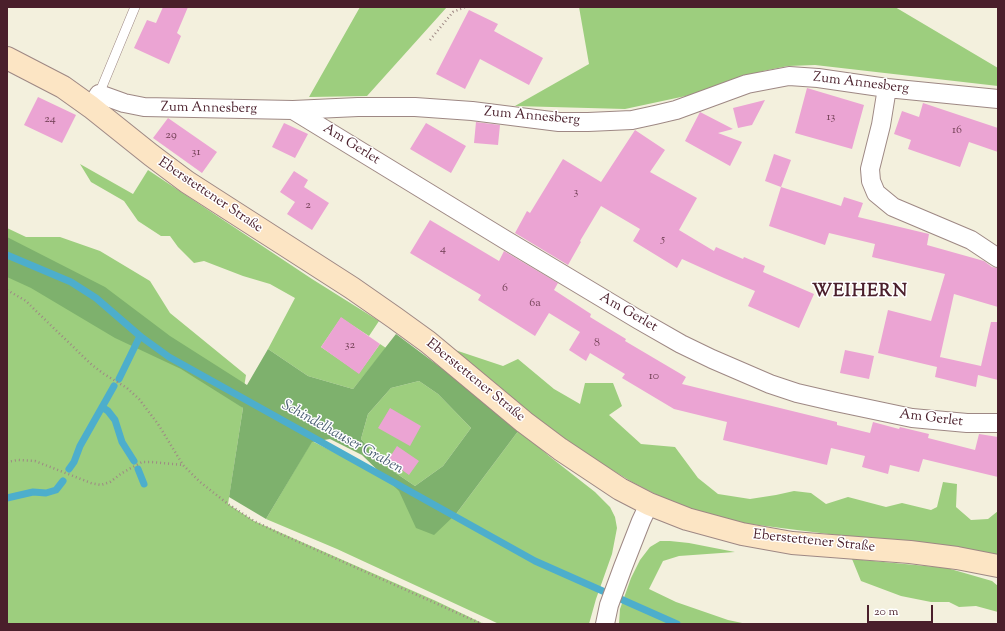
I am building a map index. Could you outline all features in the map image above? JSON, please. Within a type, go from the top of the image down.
[{"type":"main road","name":"Eberstettener Straße","points":[[7,58],[57,84],[95,100],[151,155],[187,182],[352,288],[428,342],[524,422],[560,449],[620,489],[649,504],[687,519],[742,534],[792,543],[910,552],[957,558],[998,566]]},
{"type":"street","name":"Zum Annesberg","points":[[95,100],[144,107],[293,110],[358,107],[415,107],[472,111],[559,122],[588,122],[632,120],[655,115],[676,110],[747,84],[789,76],[818,78],[887,88],[998,99]]},
{"type":"street","points":[[887,88],[881,125],[870,169],[871,181],[876,193],[893,207],[971,240],[998,258]]},
{"type":"street","name":"Am Gerlet","points":[[293,110],[632,316],[681,344],[712,359],[770,384],[797,393],[836,402],[912,418],[967,423],[998,423]]},
{"type":"street","points":[[605,624],[609,605],[649,504]]},
{"type":"lane","points":[[95,100],[135,7]]},
{"type":"path","points":[[430,40],[452,12],[465,7]]},
{"type":"path","points":[[7,290],[36,310],[92,364],[139,399],[158,424],[183,465],[200,482],[228,504],[281,534],[482,624]]},
{"type":"path","points":[[7,462],[18,460],[35,461],[91,483],[101,485],[110,482],[122,473],[142,462],[183,465]]},
{"type":"green space","points":[[360,7],[447,7],[367,96],[309,97]]},
{"type":"green space","points":[[579,7],[895,7],[998,68],[998,86],[815,65],[788,66],[763,71],[695,94],[625,109],[515,106],[589,64]]},
{"type":"green space","points":[[80,164],[133,194],[148,170],[312,279],[379,321],[369,336],[341,318],[321,347],[359,373],[380,344],[386,348],[353,389],[308,376],[268,349],[295,298],[270,284],[243,276],[204,261],[194,263],[178,247],[170,236],[161,236],[138,221],[124,201],[91,182]]},
{"type":"green space","points":[[7,228],[26,237],[60,237],[100,251],[150,281],[170,313],[246,375],[241,406],[243,408],[228,504],[254,521],[436,601],[484,624],[7,624]]},
{"type":"green space","points":[[7,237],[105,287],[170,336],[247,385],[268,349],[308,376],[353,389],[396,334],[484,400],[519,430],[456,514],[434,535],[416,528],[399,491],[362,455],[330,439],[312,442],[266,519],[229,497],[243,408],[181,369],[115,338],[31,288],[7,277]],"holes":[[[419,381],[438,394],[471,428],[443,466],[415,486],[384,465],[361,439],[368,414],[391,388]]]},
{"type":"green space","points":[[452,349],[503,366],[518,359],[554,389],[580,404],[585,383],[613,383],[622,406],[609,415],[641,444],[675,447],[698,478],[718,494],[750,499],[794,491],[811,493],[826,504],[848,497],[886,507],[902,503],[931,510],[937,507],[943,482],[957,484],[956,507],[971,520],[988,519],[998,511],[998,558],[931,547],[734,522],[677,505],[632,482],[576,448],[530,414],[494,382]]},
{"type":"green space","points":[[419,381],[438,394],[471,428],[443,466],[415,486],[384,465],[361,439],[368,414],[391,388]]},
{"type":"green space","points":[[519,430],[595,492],[610,507],[615,517],[617,528],[612,554],[589,624],[499,624],[337,549],[266,519],[312,441],[456,514]]},
{"type":"green space","points":[[660,541],[689,543],[735,552],[679,556],[663,561],[649,589],[676,602],[728,620],[747,624],[619,624],[620,609],[631,578],[640,560],[650,547]]},
{"type":"green space","points":[[852,559],[947,568],[992,581],[998,586],[998,612],[976,606],[959,607],[949,602],[931,602],[901,596],[861,581]]},
{"type":"building","points":[[163,7],[188,7],[177,33],[181,36],[169,64],[134,48],[147,20],[156,23]]},
{"type":"building","points":[[469,10],[498,24],[494,31],[543,58],[529,85],[480,59],[465,89],[436,74]]},
{"type":"building","points":[[807,88],[864,105],[852,149],[795,133]]},
{"type":"building","points":[[38,97],[76,115],[62,143],[24,125]]},
{"type":"building","points":[[765,100],[752,125],[738,128],[733,108]]},
{"type":"building","points":[[923,103],[998,128],[998,152],[969,142],[960,167],[908,149],[911,140],[894,134],[902,111],[919,117]]},
{"type":"building","points":[[700,112],[733,129],[718,133],[742,142],[730,166],[685,141]]},
{"type":"building","points":[[168,118],[217,152],[202,173],[153,138]]},
{"type":"building","points":[[476,122],[500,125],[498,145],[474,143]]},
{"type":"building","points":[[284,123],[308,134],[295,158],[272,147]]},
{"type":"building","points":[[426,123],[466,146],[451,173],[410,149]]},
{"type":"building","points":[[635,130],[665,150],[650,172],[697,198],[679,230],[714,251],[716,247],[743,259],[744,257],[765,266],[763,272],[814,294],[799,328],[748,306],[755,291],[682,259],[677,268],[633,241],[640,229],[601,206],[580,241],[581,242],[568,265],[515,233],[527,211],[530,213],[563,159],[601,182]]},
{"type":"building","points":[[774,154],[791,160],[781,187],[765,181]]},
{"type":"building","points":[[294,171],[308,180],[304,187],[329,203],[312,230],[287,214],[295,202],[280,192]]},
{"type":"building","points":[[781,187],[841,206],[844,197],[863,203],[858,217],[929,234],[927,245],[984,261],[992,267],[998,268],[998,307],[954,294],[940,357],[981,366],[991,322],[998,322],[998,380],[978,375],[976,387],[935,377],[937,367],[878,353],[888,310],[931,321],[945,274],[872,257],[875,244],[829,233],[825,245],[769,226]]},
{"type":"building","points":[[430,220],[499,261],[504,251],[558,283],[554,290],[591,314],[590,317],[626,339],[625,341],[686,377],[682,384],[837,422],[837,425],[870,433],[873,422],[899,429],[900,427],[929,434],[928,438],[975,450],[979,434],[998,437],[998,477],[923,459],[919,472],[890,465],[888,474],[862,467],[865,456],[831,448],[827,465],[723,440],[727,422],[674,409],[622,378],[625,374],[590,353],[586,361],[569,350],[580,332],[549,313],[535,336],[478,300],[481,295],[410,253]]},
{"type":"building","points":[[341,317],[380,344],[359,374],[321,347]]},
{"type":"building","points":[[845,350],[874,356],[869,379],[840,373]]},
{"type":"building","points":[[390,408],[421,426],[410,446],[378,428]]},
{"type":"building","points":[[397,446],[419,461],[409,475],[388,460]]},
{"type":"waterway","name":"Schindelhauser Graben","points":[[7,255],[71,282],[96,298],[140,336],[169,357],[535,561],[677,624]]},
{"type":"waterway","points":[[119,379],[140,336]]},
{"type":"waterway","points":[[69,469],[74,462],[80,446],[114,386]]},
{"type":"waterway","points":[[102,407],[108,411],[115,420],[122,442],[134,461]]},
{"type":"waterway","points":[[138,469],[144,484]]},
{"type":"waterway","points":[[7,498],[33,492],[46,493],[56,490],[63,481]]},
{"type":"district","name":"WEIHERN","points":[[860,293]]}]
